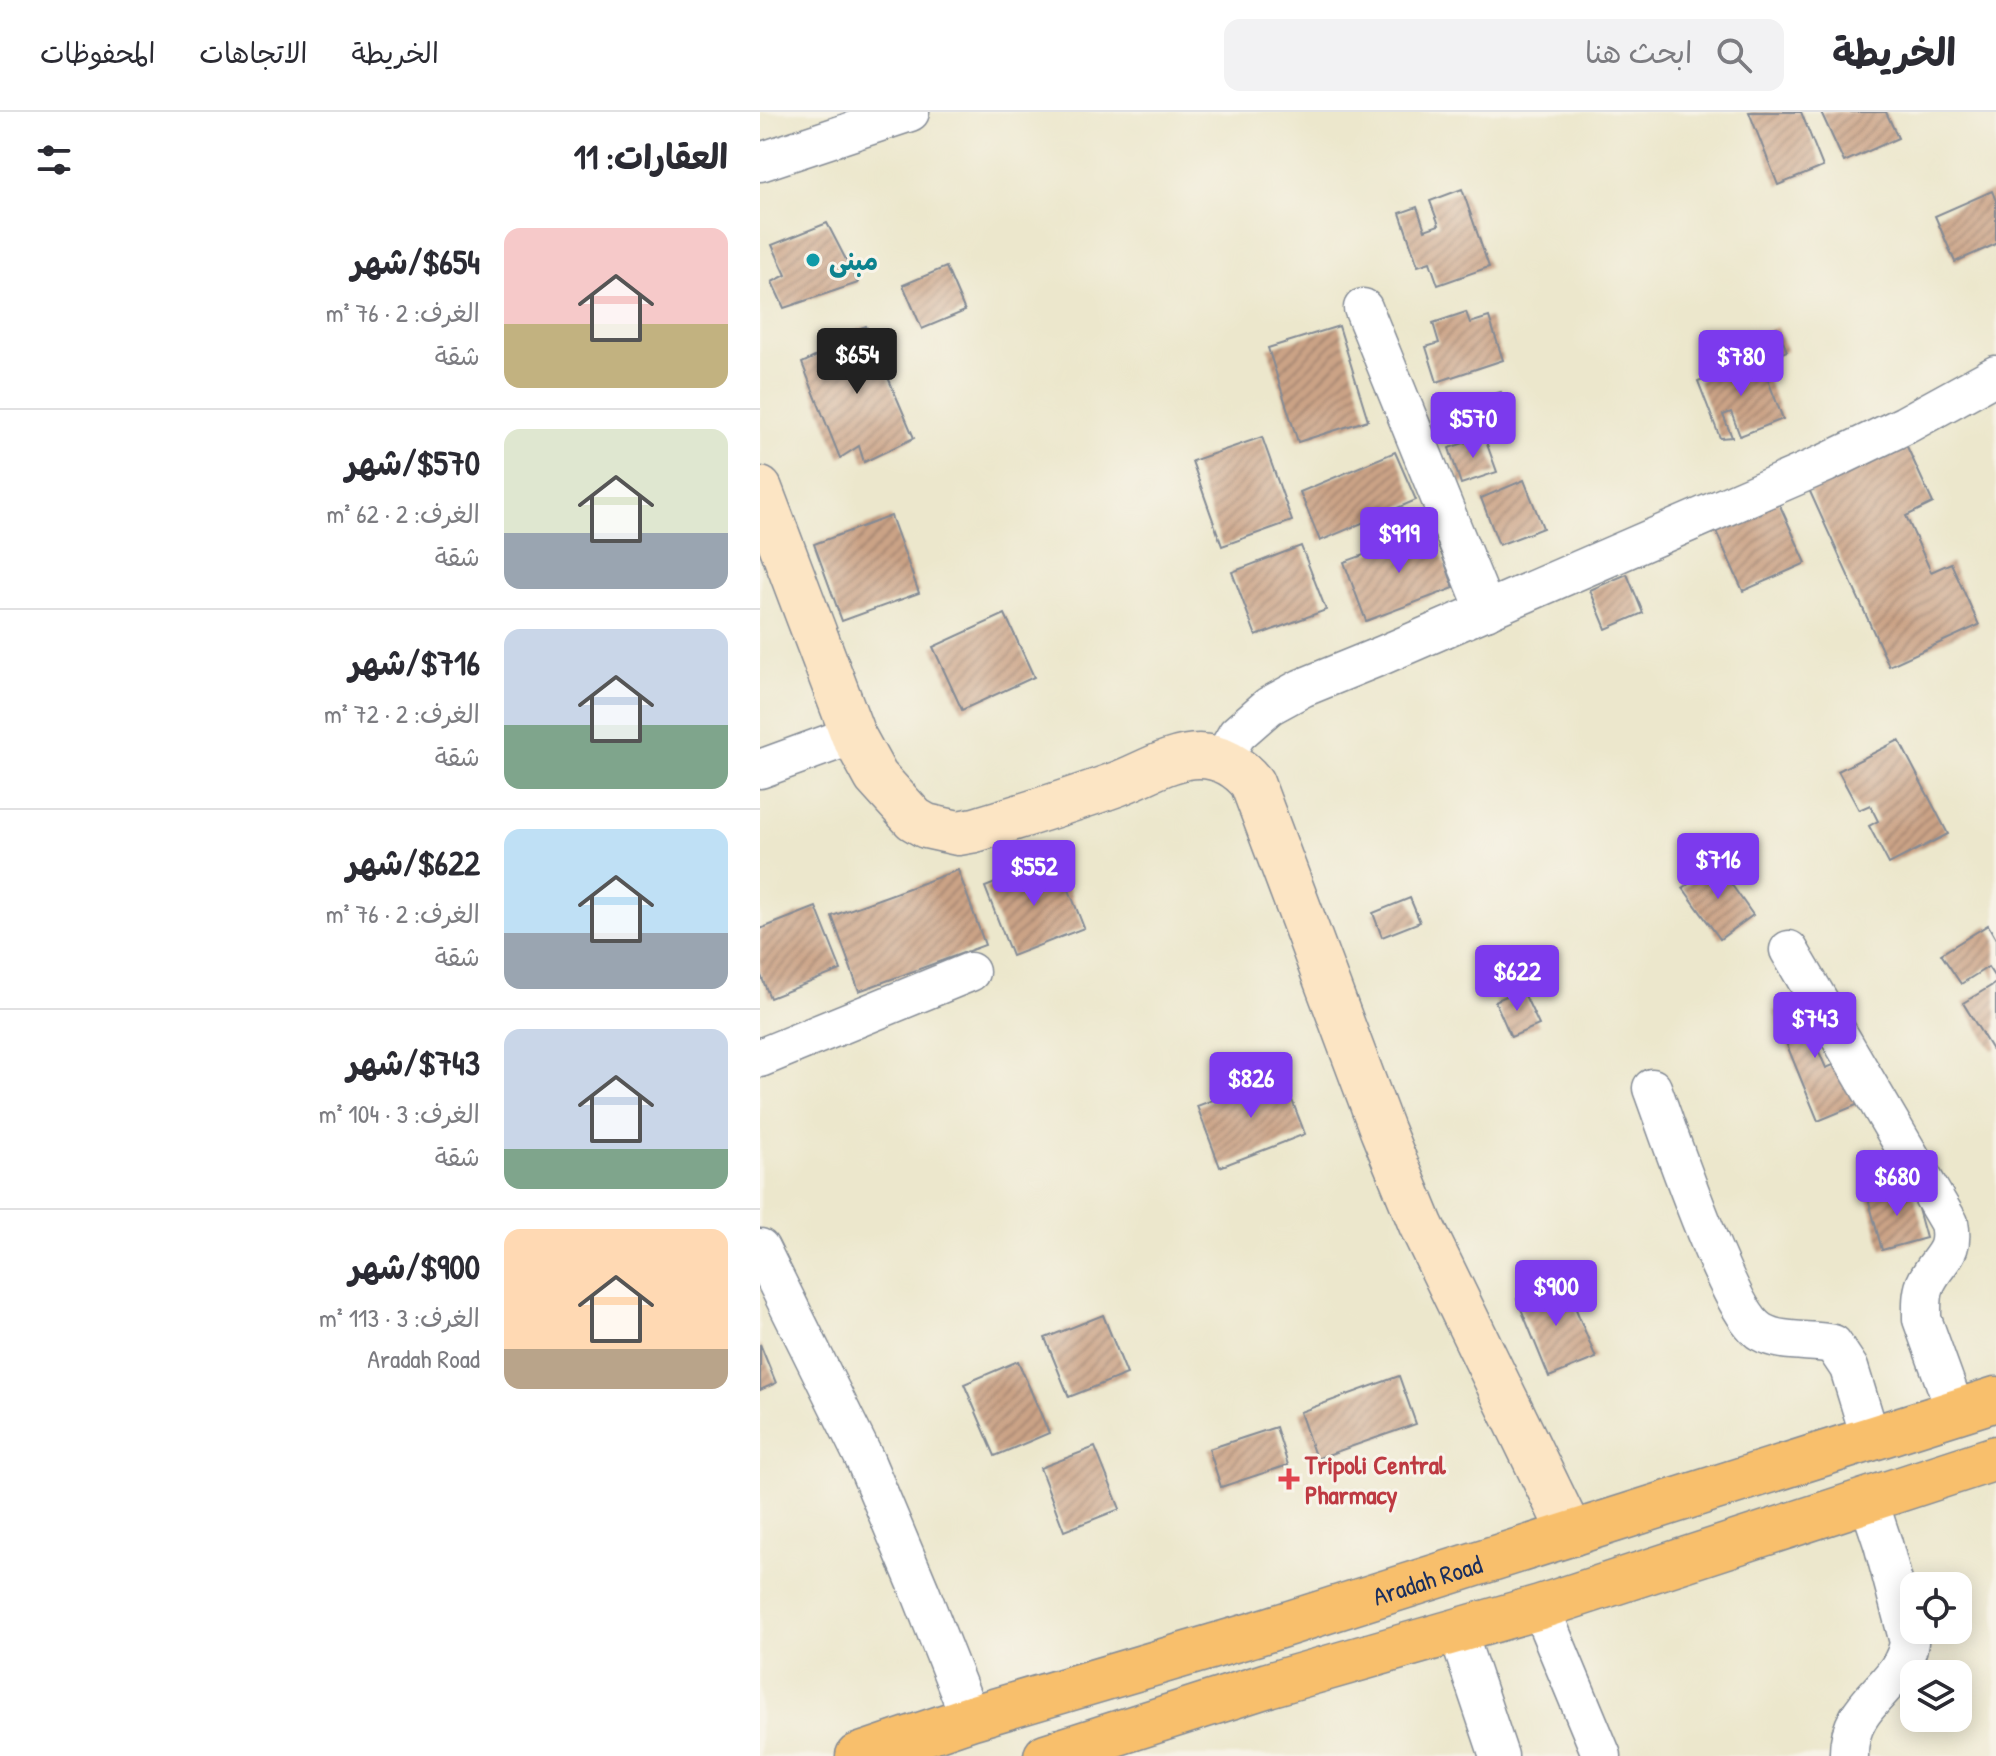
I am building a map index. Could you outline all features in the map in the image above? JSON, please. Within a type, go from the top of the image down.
[{"type":"main road","points":[[760,489],[853,735],[876,777],[914,819],[926,826],[958,833],[1030,814],[1184,758],[1198,756],[1222,760],[1243,772],[1258,795],[1382,1130],[1421,1225],[1571,1534]]},
{"type":"main road","name":"Aradah Road","points":[[858,1756],[970,1718],[1258,1633],[1871,1440],[1984,1409]]},
{"type":"main road","points":[[1046,1756],[1268,1685],[1540,1607],[1996,1458]]},
{"type":"street","points":[[760,162],[910,112]]},
{"type":"street","points":[[1363,308],[1486,611]]},
{"type":"street","points":[[1222,760],[1237,734],[1269,706],[1302,688],[1826,463],[1905,425],[1996,375]]},
{"type":"street","points":[[760,769],[853,735]]},
{"type":"street","points":[[1789,950],[1949,1223],[1950,1250],[1926,1283],[1922,1319],[1984,1409]]},
{"type":"street","points":[[760,1058],[970,972]]},
{"type":"street","points":[[1652,1088],[1722,1273],[1746,1318],[1760,1332],[1778,1338],[1833,1344],[1849,1368],[1871,1440]]},
{"type":"street","points":[[760,1248],[865,1460],[970,1718]]},
{"type":"street","points":[[1849,1756],[1853,1728],[1867,1705],[1900,1668],[1909,1642],[1868,1499]]},
{"type":"street","points":[[1540,1607],[1602,1756]]},
{"type":"street","points":[[1457,1631],[1499,1756]]},
{"type":"building","points":[[1749,112],[1801,112],[1823,167],[1778,185]]},
{"type":"building","points":[[1821,112],[1886,112],[1898,138],[1844,162]]},
{"type":"building","points":[[1462,189],[1489,267],[1438,285],[1430,262],[1418,266],[1400,213],[1417,207],[1425,230],[1439,225],[1430,201]]},
{"type":"building","points":[[1992,191],[1996,201],[1996,244],[1955,262],[1935,216]]},
{"type":"building","name":"مبنى","points":[[827,223],[858,283],[784,308],[772,282],[786,275],[772,245]]},
{"type":"building","points":[[946,267],[965,311],[922,329],[903,285]]},
{"type":"building","points":[[1466,312],[1470,323],[1489,317],[1503,360],[1437,382],[1426,347],[1439,343],[1433,323]]},
{"type":"building","points":[[866,326],[914,438],[864,462],[859,446],[840,458],[802,363],[819,355],[823,342]]},
{"type":"building","points":[[1339,326],[1368,420],[1298,442],[1268,348]]},
{"type":"building","points":[[1777,327],[1787,351],[1770,358],[1760,334]]},
{"type":"building","points":[[1759,357],[1783,419],[1740,436],[1731,412],[1723,415],[1732,437],[1720,438],[1698,381]]},
{"type":"building","points":[[1501,392],[1509,419],[1462,431],[1454,405]]},
{"type":"building","points":[[1484,436],[1497,472],[1461,484],[1449,448]]},
{"type":"building","points":[[1262,437],[1292,521],[1222,546],[1192,461]]},
{"type":"building","points":[[1904,440],[1933,503],[1906,516],[1931,572],[1951,563],[1979,625],[1889,666],[1807,485]]},
{"type":"building","points":[[1395,452],[1416,500],[1320,541],[1300,492]]},
{"type":"building","points":[[1524,480],[1543,528],[1499,545],[1481,498]]},
{"type":"building","points":[[1777,499],[1806,563],[1743,591],[1714,527]]},
{"type":"building","points":[[891,516],[919,593],[842,621],[814,544]]},
{"type":"building","points":[[1433,530],[1454,588],[1366,621],[1344,562]]},
{"type":"building","points":[[1301,546],[1326,610],[1256,636],[1232,572]]},
{"type":"building","points":[[1627,574],[1643,613],[1606,629],[1590,590]]},
{"type":"building","points":[[1005,614],[1034,677],[962,710],[933,647]]},
{"type":"building","points":[[1899,740],[1948,834],[1889,864],[1869,826],[1878,821],[1870,805],[1859,810],[1838,771]]},
{"type":"building","points":[[1057,859],[1084,928],[1012,956],[985,887]]},
{"type":"building","points":[[1717,864],[1753,915],[1720,939],[1683,888]]},
{"type":"building","points":[[958,870],[985,945],[859,991],[832,916]]},
{"type":"building","points":[[1410,898],[1420,922],[1382,937],[1373,913]]},
{"type":"building","points":[[816,907],[841,970],[770,998],[760,973],[760,929]]},
{"type":"building","points":[[1988,925],[1996,939],[1996,979],[1988,967],[1961,984],[1941,954]]},
{"type":"building","points":[[1996,983],[1996,1048],[1992,1050],[1963,1003]]},
{"type":"building","points":[[1522,989],[1539,1025],[1511,1037],[1495,1001]]},
{"type":"building","points":[[1810,996],[1829,1040],[1816,1045],[1826,1068],[1841,1062],[1859,1104],[1818,1121],[1773,1011]]},
{"type":"building","points":[[1282,1074],[1305,1134],[1220,1167],[1197,1106]]},
{"type":"building","points":[[1912,1187],[1926,1238],[1882,1250],[1868,1198]]},
{"type":"building","points":[[1564,1280],[1596,1358],[1549,1377],[1517,1299]]},
{"type":"building","points":[[1103,1315],[1127,1374],[1069,1397],[1045,1338]]},
{"type":"building","points":[[760,1344],[776,1383],[760,1390]]},
{"type":"building","points":[[1018,1361],[1049,1433],[995,1456],[964,1384]]},
{"type":"building","points":[[1399,1376],[1416,1424],[1316,1459],[1300,1412]]},
{"type":"building","points":[[1276,1427],[1288,1465],[1221,1487],[1209,1449]]},
{"type":"building","points":[[1095,1447],[1120,1509],[1064,1531],[1040,1468]]},
{"type":"place","name":"مبنى","points":[[813,260]]},
{"type":"place","name":"Tripoli Central Pharmacy","points":[[1289,1479]]}]
